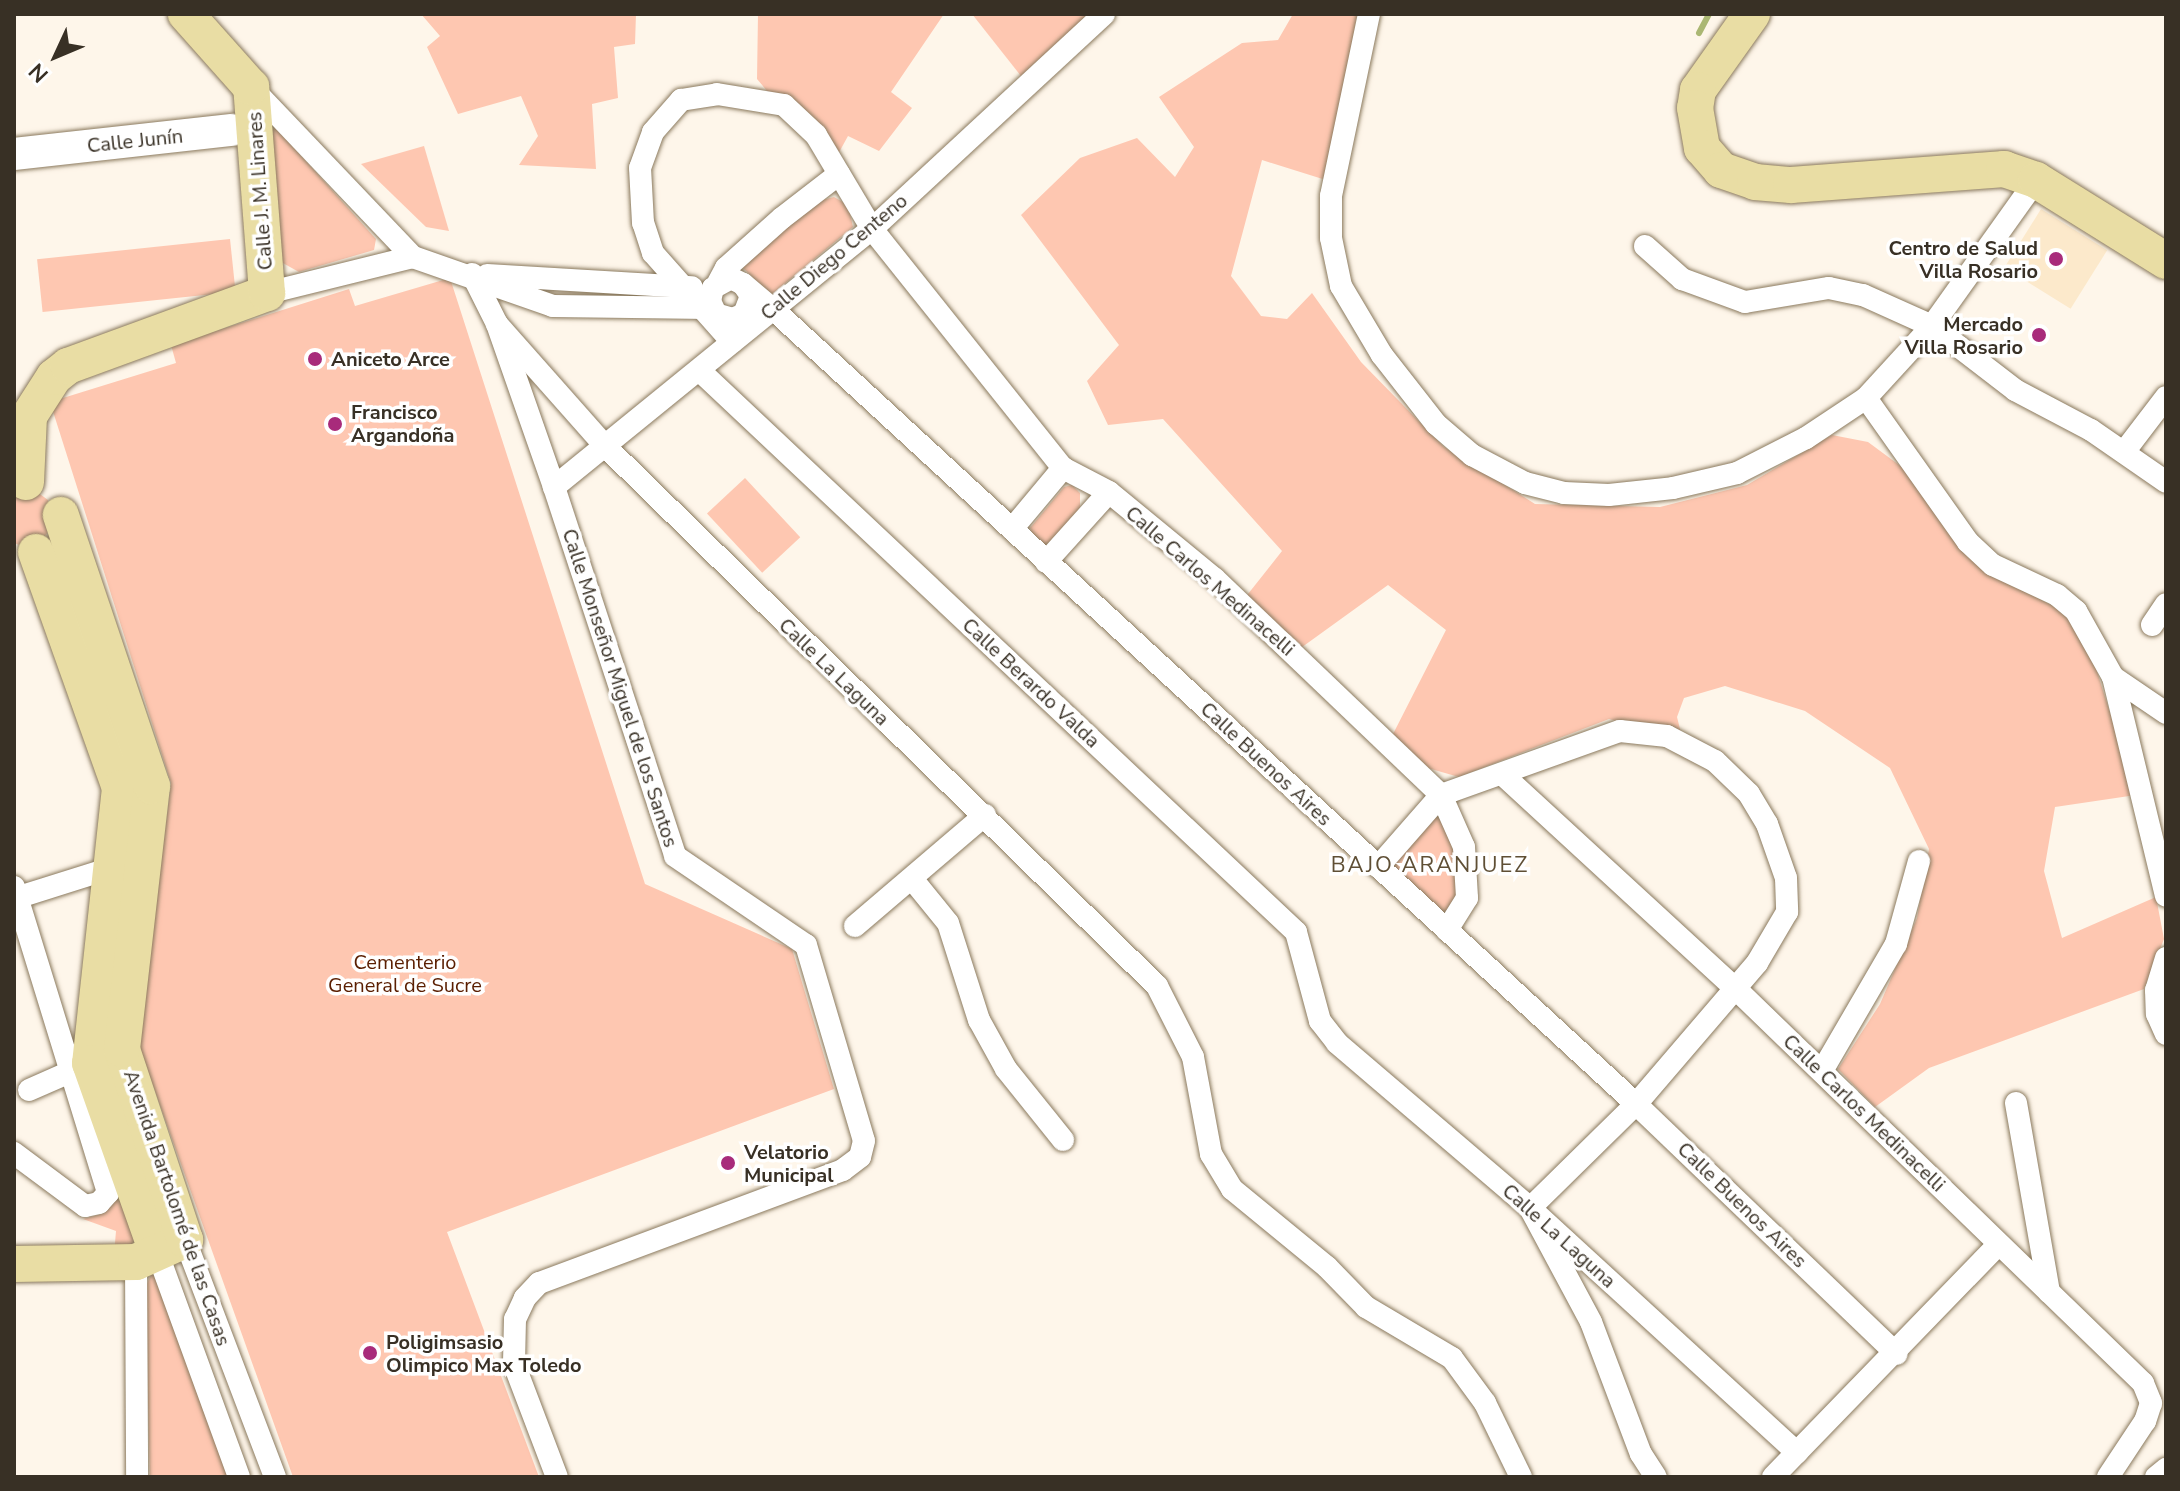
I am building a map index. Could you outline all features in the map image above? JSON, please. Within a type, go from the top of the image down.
[{"type":"main road","name":"Calle J. M. Linares","points":[[186,14],[251,87],[244,128]]},
{"type":"main road","points":[[1752,14],[1696,99],[1695,125],[1702,148],[1721,170],[1755,182],[1791,185],[1989,169],[2036,180],[2166,261]]},
{"type":"main road","name":"Calle J. M. Linares","points":[[221,53],[244,128],[259,296]]},
{"type":"main road","name":"Calle Junín","points":[[14,154],[244,128]]},
{"type":"main road","points":[[22,554],[55,538],[61,515],[51,493],[20,483],[29,416],[54,377],[68,366],[259,296]]},
{"type":"main road","name":"Avenida Bartolomé de las Casas","points":[[61,515],[152,786],[93,1062]]},
{"type":"main road","name":"Avenida Bartolomé de las Casas","points":[[22,554],[120,788],[93,1062],[159,1251]]},
{"type":"main road","points":[[14,1264],[159,1251]]},
{"type":"street","name":"Calle Diego Centeno","points":[[554,487],[603,444],[872,229],[1104,14]]},
{"type":"street","points":[[1369,14],[1331,196],[1331,238],[1341,286],[1400,378],[1436,424],[1472,455],[1525,483],[1564,493],[1609,495],[1673,488],[1737,473],[1806,438],[1866,398],[1932,326],[2036,180]]},
{"type":"street","points":[[251,87],[413,257]]},
{"type":"street","name":"Calle Carlos Medinacelli","points":[[732,342],[710,296],[683,287],[653,253],[643,223],[640,168],[653,132],[681,100],[717,94],[784,105],[816,135],[872,229],[1063,468],[1109,492],[1215,579],[1441,795],[1464,847],[1467,898],[1447,930]]},
{"type":"street","points":[[710,296],[726,268],[782,218],[839,174]]},
{"type":"street","points":[[1645,246],[1682,279],[1745,302],[1829,288],[1863,295],[1932,326],[2015,390],[2124,452],[2166,482]]},
{"type":"street","points":[[259,296],[413,257],[472,274],[553,306],[710,296],[731,278],[743,284],[750,302],[739,317]]},
{"type":"street","points":[[472,274],[683,287]]},
{"type":"street","name":"Calle Monseñor Miguel de los Santos","points":[[472,274],[497,324],[554,487],[675,856],[806,945],[864,1141],[860,1157],[843,1170],[539,1283],[525,1298],[515,1319],[514,1364],[557,1477]]},
{"type":"street","name":"Calle Buenos Aires","points":[[743,284],[1636,1104],[1897,1354]]},
{"type":"street","points":[[710,296],[721,317],[739,317],[773,309]]},
{"type":"street","name":"Calle La Laguna","points":[[497,324],[603,444],[837,677],[985,815],[1157,986],[1175,1015],[1193,1057],[1211,1154],[1232,1189],[1327,1267],[1366,1307],[1452,1358],[1485,1403],[1521,1477]]},
{"type":"street","name":"Calle Berardo Valda","points":[[699,370],[1296,932],[1320,1021]]},
{"type":"street","points":[[2124,452],[2158,422],[2166,397]]},
{"type":"street","points":[[1866,398],[1968,542],[1993,565],[2057,595],[2076,611],[2113,677],[2166,896]]},
{"type":"street","points":[[1012,529],[1063,468]]},
{"type":"street","points":[[1046,562],[1109,492]]},
{"type":"street","points":[[2152,625],[2166,604]]},
{"type":"street","points":[[2113,677],[2166,713]]},
{"type":"street","points":[[1378,867],[1441,795],[1620,731],[1667,736],[1715,761],[1749,794],[1767,824],[1786,878],[1787,912],[1757,963],[1636,1104],[1530,1208],[1591,1322],[1641,1454],[1656,1477]]},
{"type":"street","name":"Calle Carlos Medinacelli","points":[[1502,774],[1735,988],[2143,1383],[2151,1403],[2145,1421],[2108,1477]]},
{"type":"street","points":[[855,926],[913,880],[985,815]]},
{"type":"street","points":[[1822,1071],[1896,944],[1919,861]]},
{"type":"street","points":[[14,1153],[85,1206],[99,1203],[108,1193],[93,1062],[17,892],[111,868]]},
{"type":"street","points":[[913,880],[948,923],[979,1020],[1006,1069],[1063,1140]]},
{"type":"street","points":[[2166,958],[2156,990],[2157,1014],[2166,1034]]},
{"type":"street","name":"Calle La Laguna","points":[[1320,1021],[1337,1043],[1530,1208],[1797,1453]]},
{"type":"street","points":[[29,1090],[93,1062]]},
{"type":"street","points":[[2016,1103],[2049,1292]]},
{"type":"street","points":[[1773,1477],[1897,1354],[1998,1245]]},
{"type":"street","points":[[137,1477],[159,1251]]},
{"type":"street","name":"Avenida Bartolomé de las Casas","points":[[159,1251],[239,1477]]},
{"type":"street","name":"Avenida Bartolomé de las Casas","points":[[159,1251],[275,1477]]},
{"type":"street","points":[[2156,1477],[2166,1469]]},
{"type":"shaded area","name":"Centro de Salud Villa Rosario","points":[[2041,209],[2107,250],[2071,309],[2004,268]]},
{"type":"green space","points":[[421,14],[636,14],[635,44],[614,47],[618,98],[592,104],[596,169],[519,165],[538,136],[521,96],[458,114],[427,47],[440,36]]},
{"type":"green space","points":[[758,14],[944,14],[891,92],[912,108],[879,151],[848,136],[831,167],[757,79]]},
{"type":"green space","points":[[972,14],[1089,14],[1021,76]]},
{"type":"green space","points":[[1293,14],[1357,14],[1329,181],[1262,160],[1231,276],[1261,316],[1287,319],[1312,293],[1361,362],[1444,447],[1535,504],[1660,507],[1747,485],[1832,435],[1868,442],[1914,476],[1998,578],[2061,610],[2088,643],[2136,795],[2055,807],[2044,871],[2062,938],[2156,897],[2164,939],[2144,989],[1929,1068],[1875,1107],[1838,1069],[1880,1004],[1917,918],[1929,849],[1890,768],[1805,711],[1725,686],[1684,698],[1677,717],[1684,745],[1667,734],[1609,719],[1459,777],[1424,767],[1392,736],[1446,630],[1388,585],[1298,650],[1244,599],[1282,551],[1163,419],[1108,425],[1087,381],[1119,345],[1021,215],[1080,158],[1137,138],[1175,177],[1194,147],[1159,97],[1242,43],[1278,40]]},
{"type":"green space","points":[[276,128],[376,239],[374,250],[299,272],[281,262],[264,132]]},
{"type":"green space","points":[[424,146],[449,231],[426,227],[361,164]]},
{"type":"green space","points":[[834,197],[848,205],[853,227],[771,295],[742,267],[815,202]]},
{"type":"green space","points":[[230,239],[236,292],[43,312],[37,259]]},
{"type":"green space","name":"Cementerio General de Sucre","points":[[450,278],[645,884],[792,949],[834,1089],[447,1232],[539,1477],[293,1477],[138,1044],[171,783],[50,402],[176,363],[171,345],[349,289],[355,306]]},
{"type":"green space","points":[[745,478],[800,537],[762,573],[707,513]]},
{"type":"green space","points":[[1072,485],[1080,493],[1080,509],[1048,546],[1038,545],[1030,528],[1064,487]]},
{"type":"green space","points":[[33,489],[48,500],[52,527],[40,542],[22,546],[14,543],[14,490]]},
{"type":"green space","points":[[1439,808],[1459,854],[1459,900],[1445,918],[1391,866]]},
{"type":"green space","points":[[85,1076],[136,1238],[129,1249],[114,1255],[116,1231],[83,1219],[105,1213],[115,1200]]},
{"type":"green space","points":[[153,1269],[229,1477],[150,1477],[145,1289]]},
{"type":"waterway","points":[[1699,33],[1709,14]]},
{"type":"place","name":"Centro de Salud Villa Rosario","points":[[2056,259]]},
{"type":"place","name":"Mercado Villa Rosario","points":[[2039,335]]},
{"type":"place","name":"Aniceto Arce","points":[[315,359]]},
{"type":"place","name":"Francisco Argandoña","points":[[335,424]]},
{"type":"place","name":"Velatorio Municipal","points":[[728,1163]]},
{"type":"place","name":"Poligimsasio Olimpico Max Toledo","points":[[370,1353]]},
{"type":"district","name":"BAJO ARANJUEZ","points":[[1430,866]]}]
